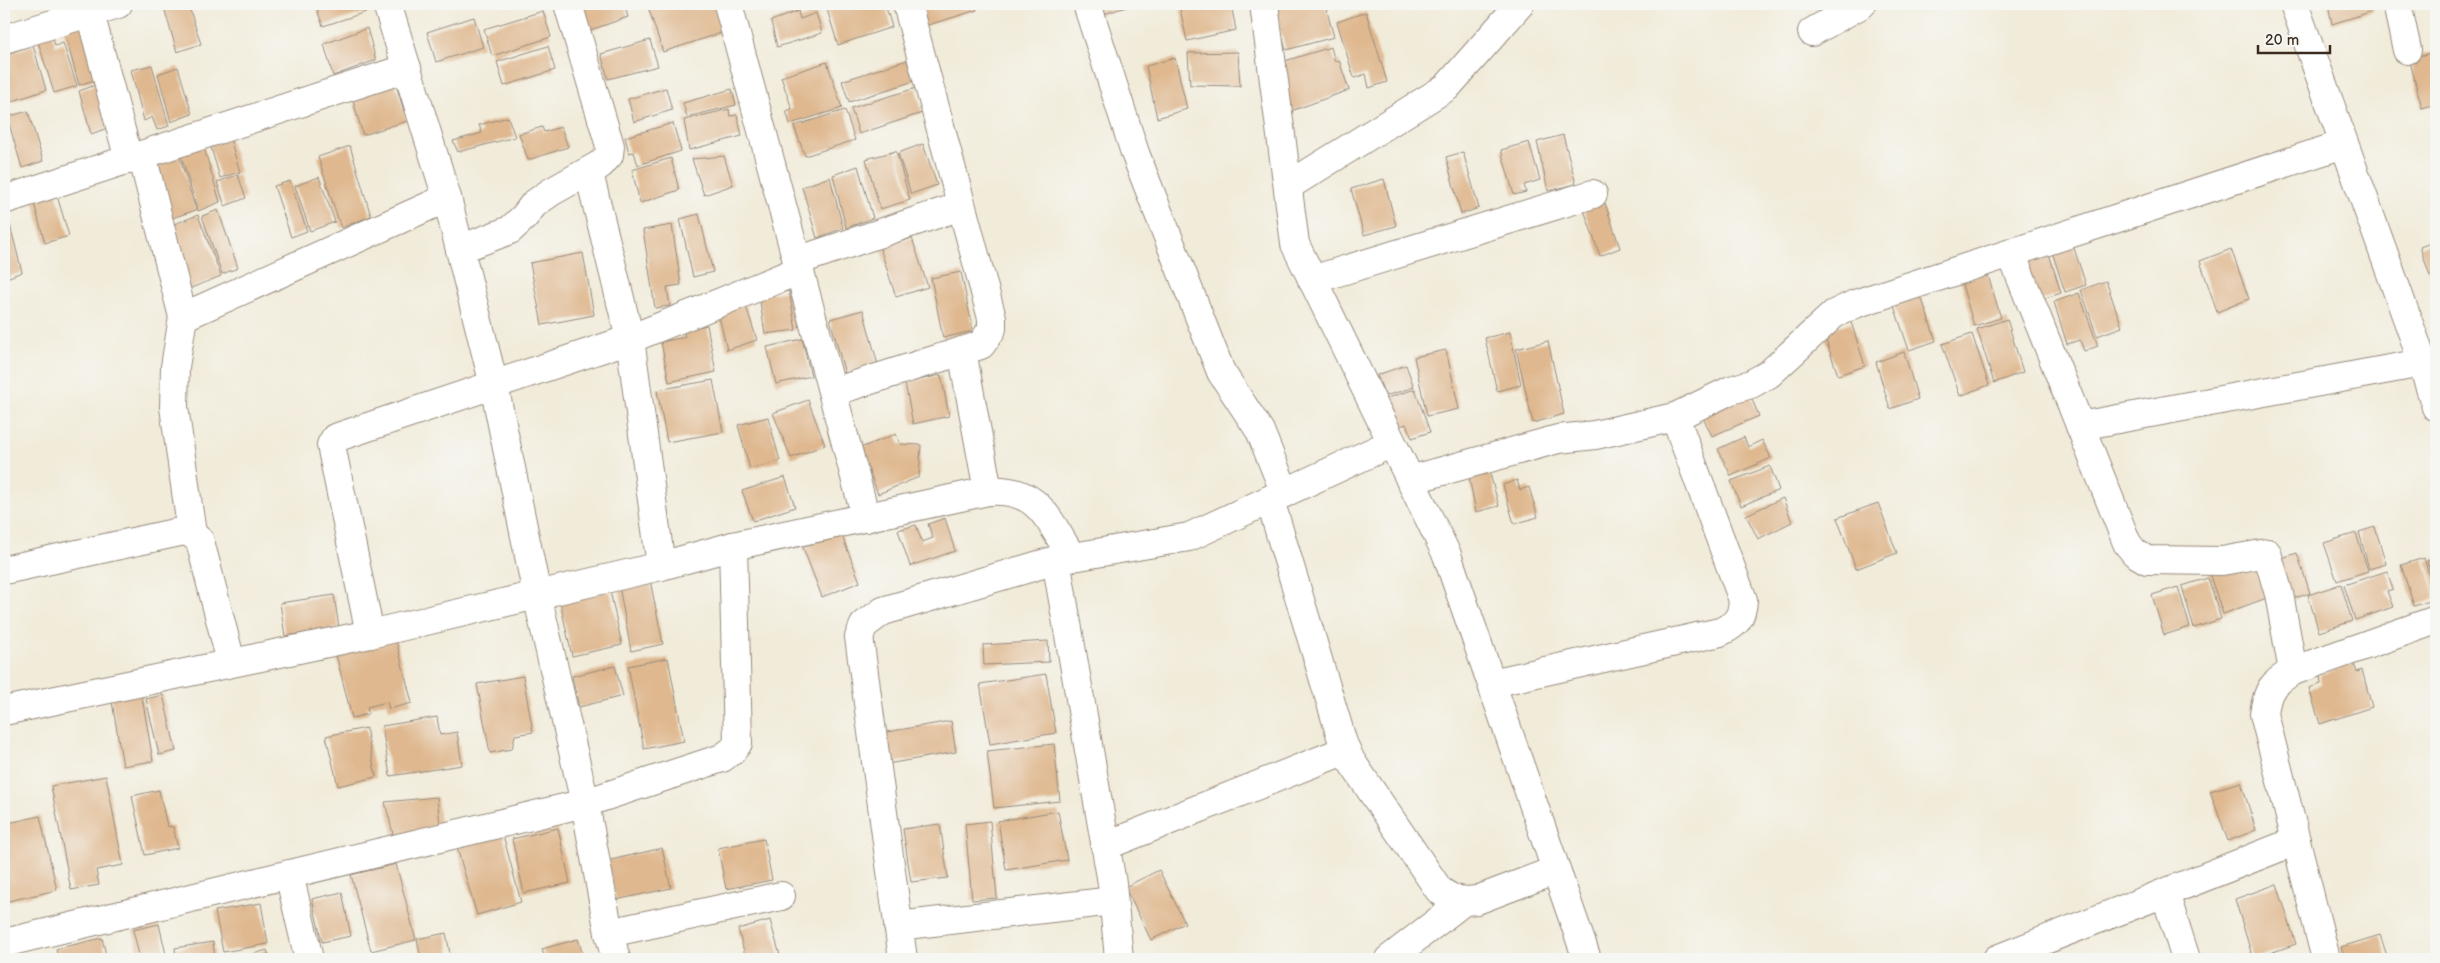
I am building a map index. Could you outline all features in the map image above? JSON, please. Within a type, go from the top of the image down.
[{"type":"street","points":[[387,4],[447,198],[494,385],[537,595],[585,803],[609,933],[616,959]]},
{"type":"street","points":[[568,4],[610,146],[608,155],[601,164],[589,173],[630,339],[661,566]]},
{"type":"street","points":[[728,4],[866,518]]},
{"type":"street","points":[[833,392],[981,345],[992,329],[992,318],[907,4]]},
{"type":"street","points":[[1088,4],[1135,153],[1221,372],[1260,431],[1346,750],[1438,890],[1450,898],[1464,901],[1477,900],[1556,870]]},
{"type":"street","points":[[1264,4],[1295,244],[1447,555],[1587,959]]},
{"type":"street","points":[[1288,186],[1447,87],[1520,4]]},
{"type":"street","points":[[1812,32],[1862,4]]},
{"type":"street","points":[[2294,4],[2436,407]]},
{"type":"street","points":[[2397,4],[2407,50]]},
{"type":"street","points":[[4,39],[109,6],[136,158],[183,317],[175,367],[174,407],[192,534]]},
{"type":"street","points":[[4,200],[407,68]]},
{"type":"street","points":[[1410,480],[1558,439],[1595,435],[1675,417],[1731,390],[1751,384],[1769,374],[1834,314],[1855,304],[2344,144]]},
{"type":"street","points":[[460,250],[510,230],[534,204],[551,192],[601,164]]},
{"type":"street","points":[[1312,280],[1593,194]]},
{"type":"street","points":[[183,317],[447,198]]},
{"type":"street","points":[[370,634],[331,445],[340,435],[630,339],[799,265],[962,206]]},
{"type":"street","points":[[2011,253],[2127,544],[2135,553],[2147,560],[2222,561],[2267,553],[2278,594],[2294,671]]},
{"type":"street","points":[[962,351],[988,492]]},
{"type":"street","points":[[2080,426],[2422,363]]},
{"type":"street","points":[[1492,683],[1720,632],[1734,626],[1742,614],[1742,600],[1675,417]]},
{"type":"street","points":[[903,959],[859,637],[864,625],[883,611],[1064,558],[1189,537],[1392,443]]},
{"type":"street","points":[[4,711],[370,634],[661,566],[733,546],[988,492],[1011,491],[1025,495],[1036,502],[1064,558],[1113,901],[1119,959]]},
{"type":"street","points":[[4,570],[184,531],[192,534],[200,541],[231,662]]},
{"type":"street","points":[[4,943],[585,803],[709,763],[732,751],[738,743],[733,546]]},
{"type":"street","points":[[2326,959],[2264,714],[2266,696],[2276,681],[2294,671],[2436,620]]},
{"type":"street","points":[[1104,846],[1346,750]]},
{"type":"street","points":[[1997,959],[2296,841]]},
{"type":"street","points":[[289,874],[309,959]]},
{"type":"street","points":[[2165,893],[2186,959]]},
{"type":"street","points":[[609,933],[781,896]]},
{"type":"street","points":[[898,926],[1113,901]]},
{"type":"street","points":[[1389,959],[1464,901]]},
{"type":"building","points":[[163,4],[188,4],[201,44],[177,52]]},
{"type":"building","points":[[315,4],[363,4],[366,12],[323,26]]},
{"type":"building","points":[[570,4],[624,4],[628,17],[579,34]]},
{"type":"building","points":[[647,4],[715,4],[724,32],[663,52]]},
{"type":"building","points":[[833,4],[885,4],[892,27],[838,45],[826,6]]},
{"type":"building","points":[[918,4],[975,4],[977,10],[925,26]]},
{"type":"building","points":[[1094,4],[1136,4],[1097,16]]},
{"type":"building","points":[[1179,4],[1231,4],[1236,30],[1187,41]]},
{"type":"building","points":[[1287,4],[1325,4],[1334,37],[1286,50],[1274,8]]},
{"type":"building","points":[[2328,4],[2372,4],[2373,11],[2332,24]]},
{"type":"building","points":[[543,11],[551,37],[492,56],[484,29]]},
{"type":"building","points":[[798,11],[800,19],[816,13],[822,33],[777,47],[771,21]]},
{"type":"building","points":[[1366,12],[1387,82],[1369,88],[1366,74],[1354,78],[1337,22]]},
{"type":"building","points":[[87,17],[103,77],[79,85],[62,24]]},
{"type":"building","points":[[474,17],[483,47],[436,62],[427,32]]},
{"type":"building","points":[[367,28],[376,60],[333,76],[324,44]]},
{"type":"building","points":[[51,30],[55,46],[63,43],[77,86],[54,93],[36,35]]},
{"type":"building","points":[[650,40],[658,66],[608,79],[601,54]]},
{"type":"building","points":[[33,45],[46,90],[4,104],[4,55]]},
{"type":"building","points":[[548,46],[555,70],[504,86],[497,62]]},
{"type":"building","points":[[1331,47],[1335,62],[1339,60],[1349,90],[1291,111],[1278,63]]},
{"type":"building","points":[[1238,52],[1240,86],[1190,85],[1188,53]]},
{"type":"building","points":[[2436,52],[2436,104],[2422,108],[2409,58]]},
{"type":"building","points":[[1175,58],[1187,109],[1157,118],[1146,66]]},
{"type":"building","points":[[907,60],[914,81],[849,102],[842,81]]},
{"type":"building","points":[[827,62],[842,108],[790,124],[786,111],[792,109],[781,77]]},
{"type":"building","points":[[152,65],[169,126],[157,130],[152,117],[144,121],[131,70]]},
{"type":"building","points":[[178,67],[192,114],[171,122],[158,74]]},
{"type":"building","points":[[394,78],[407,121],[363,135],[351,94]]},
{"type":"building","points":[[104,82],[116,125],[91,134],[79,91]]},
{"type":"building","points":[[666,88],[672,110],[634,122],[628,99]]},
{"type":"building","points":[[916,88],[922,113],[859,134],[851,108]]},
{"type":"building","points":[[732,89],[736,105],[687,117],[683,103]]},
{"type":"building","points":[[729,109],[730,116],[737,115],[742,136],[689,150],[684,120]]},
{"type":"building","points":[[845,110],[855,140],[805,156],[794,126]]},
{"type":"building","points":[[28,111],[43,161],[22,168],[7,117]]},
{"type":"building","points":[[508,117],[515,137],[458,152],[453,141],[482,133],[479,125]]},
{"type":"building","points":[[673,123],[681,151],[638,165],[634,152],[629,153],[625,137]]},
{"type":"building","points":[[542,127],[544,132],[561,127],[568,147],[528,160],[519,134]]},
{"type":"building","points":[[1563,135],[1576,184],[1548,191],[1537,142]]},
{"type":"building","points":[[230,139],[240,172],[220,178],[210,144]]},
{"type":"building","points":[[202,141],[220,202],[198,211],[179,149]]},
{"type":"building","points":[[1529,142],[1540,180],[1524,185],[1526,192],[1514,195],[1501,150]]},
{"type":"building","points":[[923,144],[937,185],[911,194],[898,153]]},
{"type":"building","points":[[176,146],[196,210],[169,219],[149,157]]},
{"type":"building","points":[[350,146],[371,216],[341,228],[318,157]]},
{"type":"building","points":[[896,151],[910,200],[880,209],[866,159]]},
{"type":"building","points":[[1463,152],[1479,208],[1461,214],[1446,157]]},
{"type":"building","points":[[724,156],[733,185],[704,195],[692,159]]},
{"type":"building","points":[[671,158],[679,190],[640,203],[632,170]]},
{"type":"building","points":[[858,166],[873,218],[846,228],[833,175]]},
{"type":"building","points":[[238,175],[246,198],[225,206],[217,182]]},
{"type":"building","points":[[319,177],[335,222],[310,231],[295,186]]},
{"type":"building","points":[[830,177],[843,228],[817,238],[802,187]]},
{"type":"building","points":[[1384,179],[1396,226],[1364,235],[1351,189]]},
{"type":"building","points":[[290,181],[307,231],[291,237],[274,186]]},
{"type":"building","points":[[55,189],[69,236],[45,243],[32,196]]},
{"type":"building","points":[[1605,203],[1620,248],[1600,256],[1584,210]]},
{"type":"building","points":[[218,210],[238,268],[222,274],[202,216]]},
{"type":"building","points":[[699,214],[713,272],[693,277],[680,219]]},
{"type":"building","points":[[198,215],[221,276],[191,288],[169,226]]},
{"type":"building","points":[[9,221],[22,272],[4,279],[4,223]]},
{"type":"building","points":[[672,225],[681,285],[667,287],[670,306],[655,308],[643,230]]},
{"type":"building","points":[[912,238],[928,287],[896,297],[880,248]]},
{"type":"building","points":[[2436,241],[2436,274],[2430,276],[2420,247]]},
{"type":"building","points":[[2072,242],[2086,285],[2065,292],[2051,249]]},
{"type":"building","points":[[2047,247],[2061,293],[2037,301],[2023,256]]},
{"type":"building","points":[[2231,249],[2249,299],[2217,312],[2200,261]]},
{"type":"building","points":[[583,253],[594,315],[542,325],[530,263]]},
{"type":"building","points":[[961,272],[973,331],[943,338],[931,278]]},
{"type":"building","points":[[1987,272],[2001,318],[1974,326],[1961,281]]},
{"type":"building","points":[[2106,281],[2122,327],[2097,336],[2081,290]]},
{"type":"building","points":[[789,291],[796,330],[765,334],[759,295]]},
{"type":"building","points":[[1920,293],[1936,341],[1909,350],[1893,303]]},
{"type":"building","points":[[2079,293],[2098,346],[2084,351],[2080,340],[2067,344],[2054,302]]},
{"type":"building","points":[[745,303],[757,340],[727,350],[718,312]]},
{"type":"building","points":[[863,310],[878,365],[845,374],[830,319]]},
{"type":"building","points":[[2007,319],[2023,372],[1994,383],[1977,329]]},
{"type":"building","points":[[1851,322],[1865,366],[1838,375],[1823,332]]},
{"type":"building","points":[[707,325],[716,372],[669,382],[661,342],[685,337],[683,330]]},
{"type":"building","points":[[1510,332],[1521,385],[1497,391],[1485,338]]},
{"type":"building","points":[[1972,334],[1989,385],[1960,396],[1942,344]]},
{"type":"building","points":[[802,339],[811,376],[776,384],[767,347]]},
{"type":"building","points":[[1548,341],[1564,414],[1533,423],[1516,349]]},
{"type":"building","points":[[1446,350],[1459,409],[1427,416],[1414,357]]},
{"type":"building","points":[[1904,352],[1918,399],[1890,409],[1876,362]]},
{"type":"building","points":[[1406,365],[1414,387],[1385,396],[1377,375]]},
{"type":"building","points":[[941,375],[949,416],[913,424],[905,383]]},
{"type":"building","points":[[713,380],[723,432],[667,442],[657,390]]},
{"type":"building","points":[[1415,389],[1430,432],[1412,438],[1406,424],[1395,428],[1384,399]]},
{"type":"building","points":[[1748,390],[1759,416],[1712,436],[1700,411]]},
{"type":"building","points":[[808,400],[825,445],[791,458],[773,413]]},
{"type":"building","points":[[768,417],[780,461],[750,469],[738,425]]},
{"type":"building","points":[[896,434],[900,444],[921,445],[919,477],[878,494],[860,448]]},
{"type":"building","points":[[1744,437],[1748,447],[1762,440],[1771,458],[1731,476],[1718,449]]},
{"type":"building","points":[[1770,466],[1779,490],[1741,506],[1731,481]]},
{"type":"building","points":[[1488,467],[1499,506],[1476,512],[1468,472]]},
{"type":"building","points":[[785,477],[795,507],[753,521],[742,491]]},
{"type":"building","points":[[1517,480],[1520,490],[1529,487],[1538,517],[1514,524],[1503,485]]},
{"type":"building","points":[[1783,498],[1792,522],[1758,539],[1746,515]]},
{"type":"building","points":[[1878,503],[1897,553],[1856,569],[1837,518]]},
{"type":"building","points":[[945,518],[955,551],[910,566],[898,530],[916,525],[922,542],[933,538],[928,524]]},
{"type":"building","points":[[2375,527],[2386,564],[2369,569],[2359,532]]},
{"type":"building","points":[[840,531],[860,582],[822,597],[802,545]]},
{"type":"building","points":[[2356,533],[2368,571],[2337,581],[2324,543]]},
{"type":"building","points":[[2297,553],[2310,593],[2286,601],[2273,561]]},
{"type":"building","points":[[2264,558],[2275,595],[2223,614],[2209,573]]},
{"type":"building","points":[[2424,558],[2436,599],[2414,606],[2401,565]]},
{"type":"building","points":[[2436,558],[2436,593],[2427,561]]},
{"type":"building","points":[[2387,571],[2393,589],[2387,591],[2393,607],[2355,620],[2344,585]]},
{"type":"building","points":[[2208,578],[2221,619],[2194,628],[2182,586]]},
{"type":"building","points":[[650,580],[663,644],[631,651],[619,586]]},
{"type":"building","points":[[2341,584],[2352,621],[2319,632],[2308,595]]},
{"type":"building","points":[[2178,587],[2190,627],[2164,635],[2152,595]]},
{"type":"building","points":[[610,591],[622,645],[572,656],[560,602]]},
{"type":"building","points":[[334,595],[339,628],[285,636],[280,603]]},
{"type":"building","points":[[395,636],[412,703],[389,709],[387,702],[367,707],[368,714],[352,718],[335,651]]},
{"type":"building","points":[[1048,641],[1049,662],[984,665],[983,645]]},
{"type":"building","points":[[668,658],[684,741],[644,749],[628,666]]},
{"type":"building","points":[[2354,664],[2357,672],[2362,670],[2372,707],[2320,724],[2309,688],[2321,684],[2320,675]]},
{"type":"building","points":[[615,666],[623,696],[579,707],[572,676]]},
{"type":"building","points":[[1046,674],[1056,733],[990,744],[980,684]]},
{"type":"building","points":[[523,676],[533,732],[515,735],[512,749],[490,753],[477,684]]},
{"type":"building","points":[[141,691],[153,761],[123,766],[111,696]]},
{"type":"building","points":[[163,695],[176,751],[159,755],[146,699]]},
{"type":"building","points":[[437,717],[440,735],[457,732],[462,765],[390,776],[382,726]]},
{"type":"building","points":[[951,721],[956,752],[887,764],[881,733]]},
{"type":"building","points":[[366,728],[376,777],[338,786],[326,736]]},
{"type":"building","points":[[1054,744],[1060,801],[994,808],[987,751]]},
{"type":"building","points":[[106,776],[123,865],[96,870],[99,885],[71,890],[51,786]]},
{"type":"building","points":[[2241,782],[2256,830],[2228,841],[2210,791]]},
{"type":"building","points":[[159,790],[167,826],[173,827],[178,848],[145,855],[132,796]]},
{"type":"building","points":[[437,797],[440,824],[394,838],[385,802]]},
{"type":"building","points":[[1058,811],[1067,860],[1006,870],[998,821]]},
{"type":"building","points":[[40,816],[57,890],[4,902],[4,824]]},
{"type":"building","points":[[990,821],[997,898],[972,900],[965,824]]},
{"type":"building","points":[[940,824],[948,878],[911,882],[903,829]]},
{"type":"building","points":[[558,828],[570,883],[524,893],[512,839]]},
{"type":"building","points":[[503,835],[521,902],[477,915],[457,848]]},
{"type":"building","points":[[764,839],[772,880],[726,889],[718,848]]},
{"type":"building","points":[[662,848],[671,888],[616,900],[607,861]]},
{"type":"building","points":[[396,864],[416,940],[371,951],[351,875]]},
{"type":"building","points":[[1159,870],[1185,923],[1151,940],[1125,887]]},
{"type":"building","points":[[2277,884],[2296,944],[2253,959],[2235,899]]},
{"type":"building","points":[[342,892],[351,936],[322,942],[312,899]]},
{"type":"building","points":[[261,903],[268,944],[223,952],[215,911]]},
{"type":"building","points":[[770,920],[781,959],[746,959],[738,929]]},
{"type":"building","points":[[159,924],[167,959],[140,959],[133,930]]},
{"type":"building","points":[[446,933],[451,959],[421,959],[417,939]]},
{"type":"building","points":[[2380,935],[2388,959],[2344,959],[2341,947]]},
{"type":"building","points":[[102,938],[107,959],[58,959],[56,949]]},
{"type":"building","points":[[578,939],[584,959],[545,959],[542,949]]},
{"type":"building","points":[[213,942],[215,959],[176,959],[175,948]]},
{"type":"building","points":[[267,950],[270,959],[236,959]]}]
